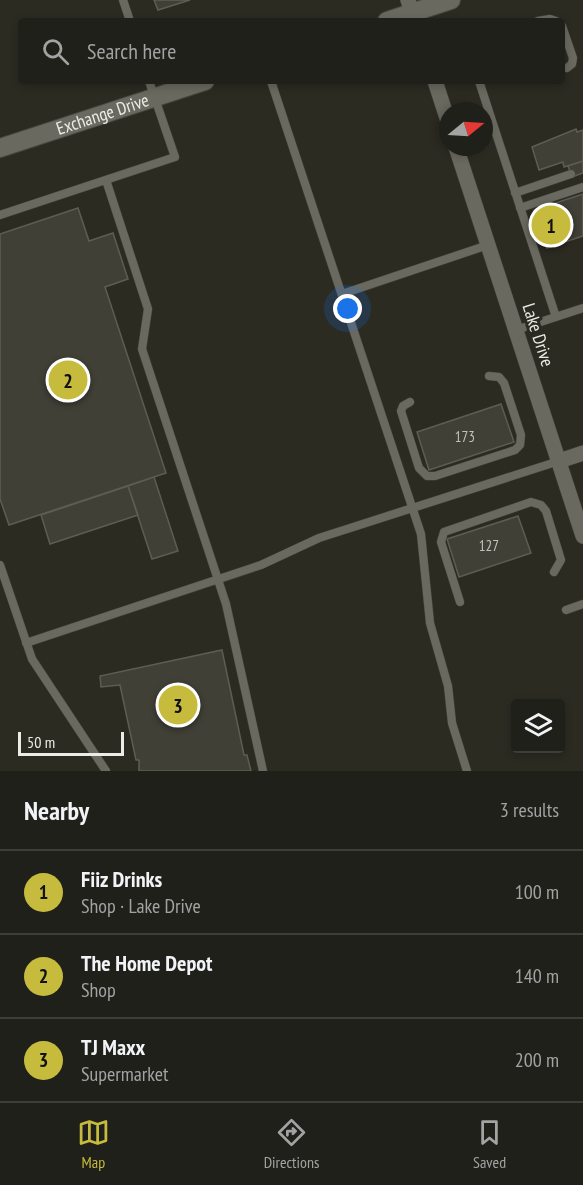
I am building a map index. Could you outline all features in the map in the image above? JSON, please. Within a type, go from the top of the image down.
[{"type":"street","points":[[394,18],[451,0]]},
{"type":"street","name":"Exchange Drive","points":[[0,148],[152,89],[185,84]]},
{"type":"street","points":[[436,84],[442,102]]},
{"type":"street","name":"Lake Drive","points":[[459,156],[583,536]]},
{"type":"street","points":[[559,461],[583,453]]},
{"type":"lane","points":[[123,0],[129,18]]},
{"type":"lane","points":[[565,35],[573,58],[572,64],[567,68]]},
{"type":"lane","points":[[272,84],[422,541],[430,623],[448,686],[452,723],[467,771]]},
{"type":"lane","points":[[480,84],[485,102]]},
{"type":"lane","points":[[0,215],[175,157],[152,89]]},
{"type":"lane","points":[[493,133],[556,317]]},
{"type":"lane","points":[[515,193],[571,174]]},
{"type":"lane","points":[[106,180],[148,309],[142,349],[231,621],[263,771]]},
{"type":"lane","points":[[520,208],[583,187]]},
{"type":"lane","points":[[342,294],[488,245]]},
{"type":"lane","points":[[516,330],[583,308]]},
{"type":"lane","points":[[410,402],[401,408],[401,415],[419,468],[427,476],[435,476],[515,450],[522,438],[504,383],[499,377],[489,376]]},
{"type":"lane","points":[[26,644],[272,561],[319,538],[559,461]]},
{"type":"lane","points":[[460,602],[441,542],[442,535],[447,530],[531,502],[541,505],[560,556],[560,565],[554,572]]},
{"type":"lane","points":[[0,565],[35,665],[106,771]]},
{"type":"lane","points":[[566,610],[583,604]]},
{"type":"building","points":[[154,0],[190,0],[158,10]]},
{"type":"building","points":[[576,129],[577,132],[583,130],[583,161],[564,167],[563,162],[539,170],[532,147]]},
{"type":"building","points":[[583,161],[583,173],[572,177],[568,166]]},
{"type":"building","points":[[583,194],[583,236],[547,248],[534,210]]},
{"type":"building","points":[[78,208],[89,241],[113,233],[128,279],[105,287],[166,473],[9,525],[0,499],[0,234]]},
{"type":"building","points":[[501,404],[514,442],[429,470],[417,432]]},
{"type":"building","points":[[154,477],[178,551],[152,559],[128,486]]},
{"type":"building","points":[[128,486],[138,515],[50,544],[41,515]]},
{"type":"building","points":[[518,516],[531,553],[459,577],[447,539]]},
{"type":"building","points":[[222,650],[244,755],[247,755],[251,771],[139,771],[139,760],[136,760],[120,685],[101,687],[100,676]]},
{"type":"place","name":"Fiiz Drinks","points":[[551,225]]},
{"type":"place","name":"The Home Depot","points":[[68,380]]},
{"type":"place","name":"TJ Maxx","points":[[178,705]]}]
